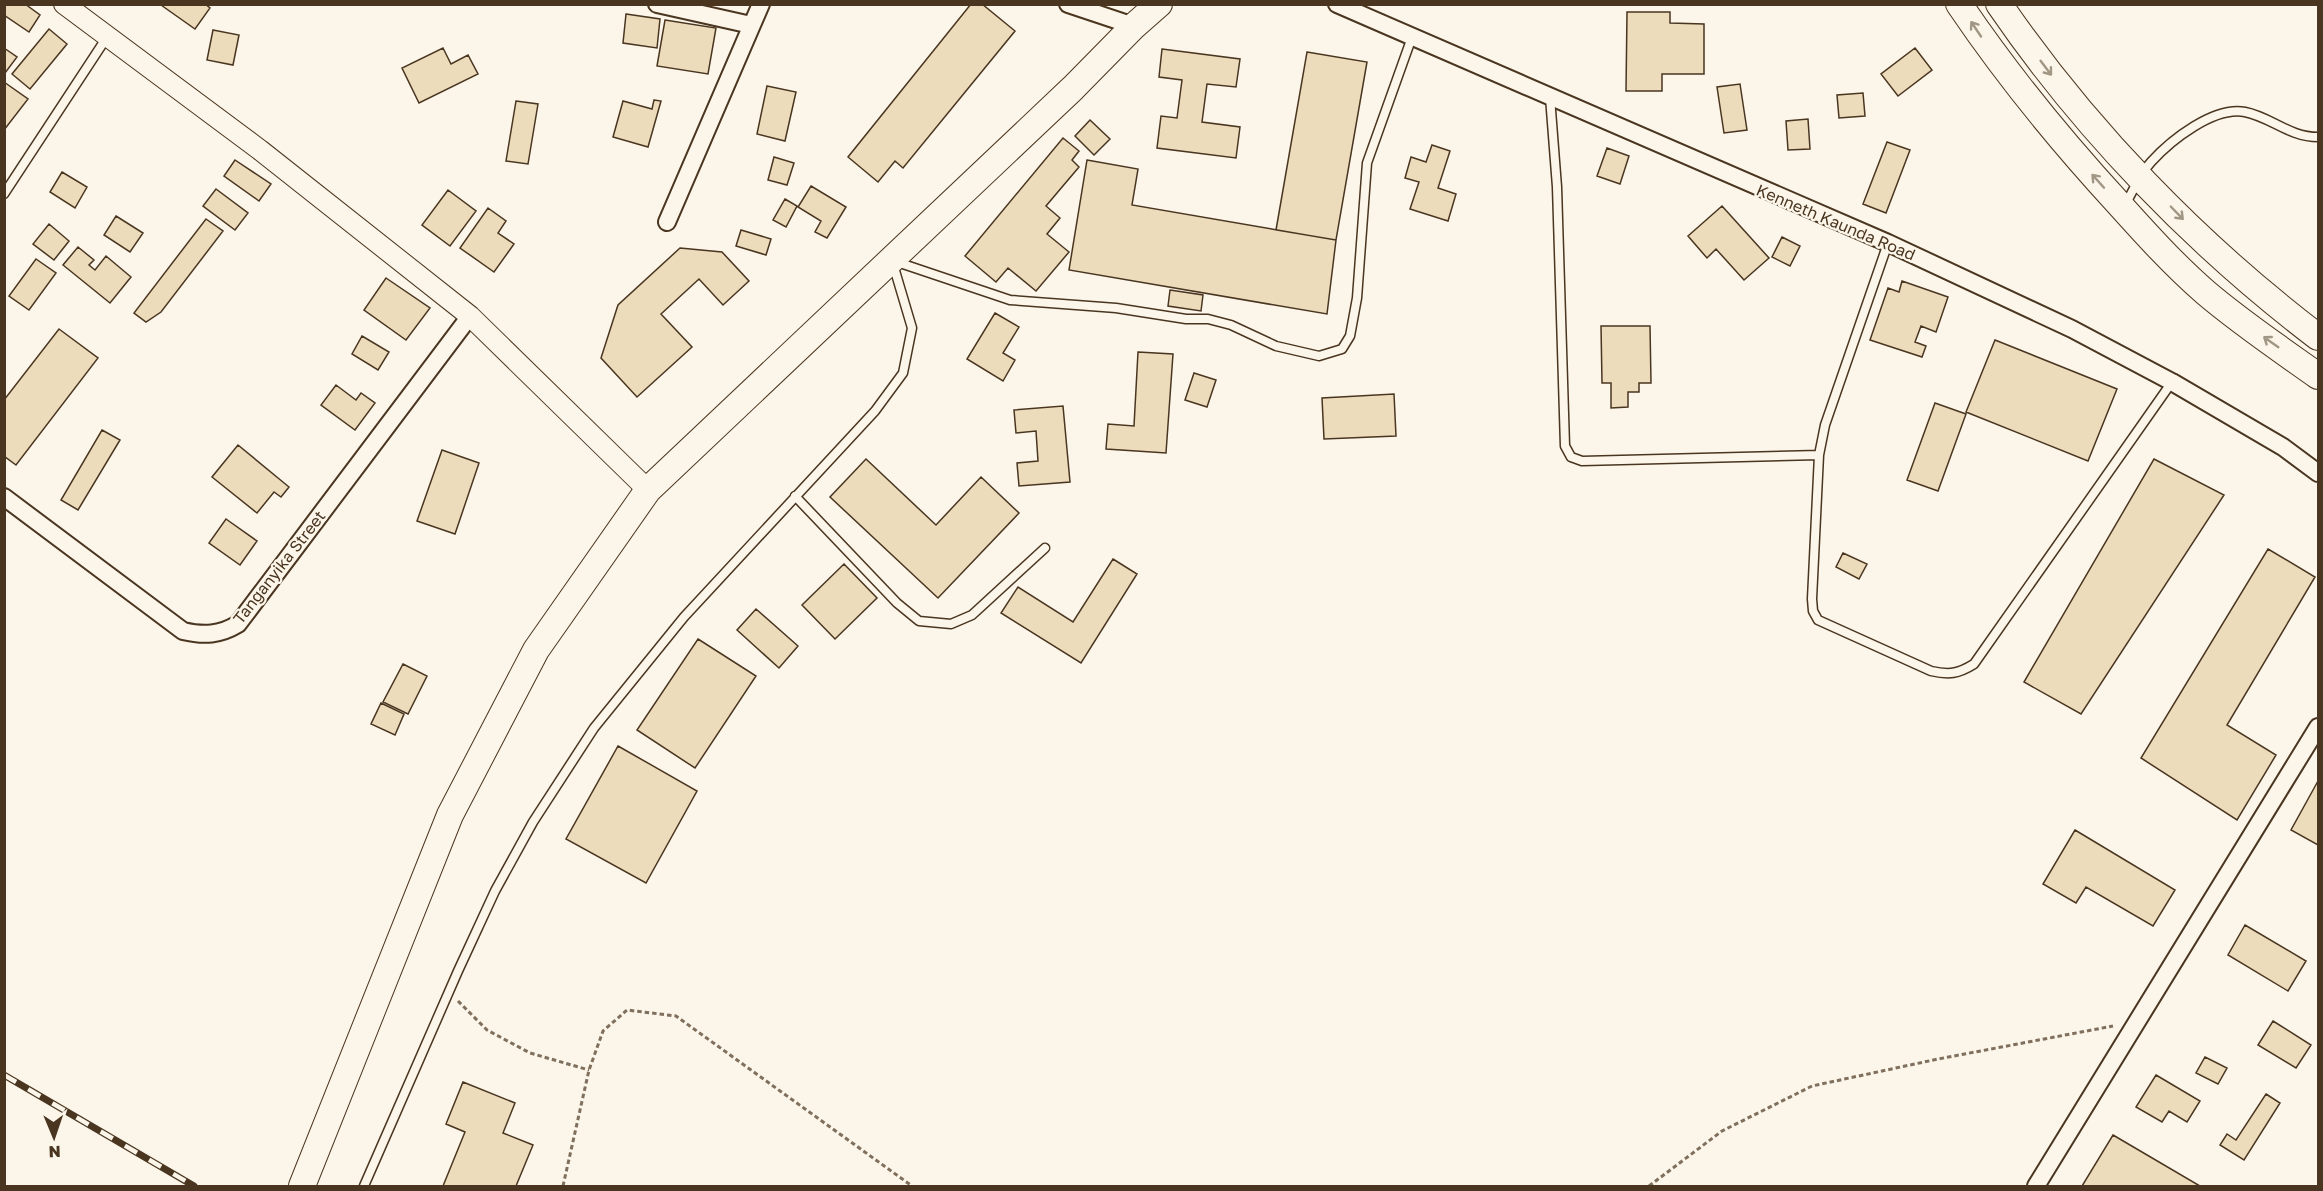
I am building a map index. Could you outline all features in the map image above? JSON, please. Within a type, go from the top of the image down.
[{"type":"main road","points":[[302,1186],[450,815],[536,650],[648,490],[892,261],[1159,4]]},
{"type":"main road","points":[[1959,4],[1986,44],[2042,115],[2158,248],[2205,292],[2319,376]]},
{"type":"main road","points":[[1999,4],[2068,97],[2141,177],[2210,247],[2269,300],[2319,337]]},
{"type":"street","points":[[64,4],[260,150],[470,316],[648,490]]},
{"type":"street","points":[[657,4],[751,25]]},
{"type":"street","points":[[668,222],[761,4]]},
{"type":"street","points":[[1068,4],[1134,26]]},
{"type":"street","name":"Kenneth Kaunda Road","points":[[1337,4],[1888,243],[2072,329],[2172,382],[2283,447],[2319,473]]},
{"type":"street","name":"Tanganyika Street","points":[[4,498],[183,631],[200,635],[223,632],[238,624],[470,316]]},
{"type":"street","points":[[2036,1186],[2319,727]]},
{"type":"lane","points":[[4,194],[107,37]]},
{"type":"lane","points":[[892,261],[1010,300],[1116,308],[1186,320],[1208,319],[1231,325],[1276,346],[1319,356],[1342,349],[1350,336],[1357,298],[1367,163],[1412,37]]},
{"type":"lane","points":[[1550,97],[1557,187],[1565,446],[1571,457],[1582,461],[1820,455]]},
{"type":"lane","points":[[2123,208],[2150,163],[2180,136],[2217,114],[2245,111],[2305,137],[2319,137]]},
{"type":"lane","points":[[1888,243],[1825,425],[1820,455],[1812,611],[1818,620],[1931,671],[1948,675],[1961,672],[1974,664],[2172,382]]},
{"type":"lane","points":[[364,1186],[495,891],[528,832],[594,728],[684,617],[875,411],[903,373],[912,328],[892,261]]},
{"type":"lane","points":[[795,496],[897,603],[919,621],[951,624],[972,615],[1045,548]]},
{"type":"path","points":[[449,992],[487,1030],[530,1053],[589,1070]]},
{"type":"path","points":[[563,1186],[589,1070],[603,1031],[627,1010],[676,1016],[912,1186]]},
{"type":"path","points":[[1649,1186],[1722,1131],[1812,1086],[2138,1020]]},
{"type":"building","points":[[4,4],[25,4],[40,15],[29,32],[4,15]]},
{"type":"building","points":[[205,4],[210,8],[195,29],[161,5]]},
{"type":"building","points":[[971,4],[982,4],[1015,31],[903,168],[895,161],[878,182],[848,157]]},
{"type":"building","points":[[1627,12],[1670,12],[1670,23],[1704,24],[1704,74],[1662,74],[1662,91],[1626,91]]},
{"type":"building","points":[[626,14],[660,19],[657,48],[623,43]]},
{"type":"building","points":[[665,20],[716,28],[708,74],[657,66]]},
{"type":"building","points":[[49,29],[67,44],[30,89],[12,74]]},
{"type":"building","points":[[213,30],[239,35],[233,65],[207,60]]},
{"type":"building","points":[[4,48],[17,57],[5,73],[4,73]]},
{"type":"building","points":[[443,48],[451,64],[468,55],[478,74],[419,103],[402,68]]},
{"type":"building","points":[[1915,48],[1932,70],[1898,96],[1881,74]]},
{"type":"building","points":[[1162,49],[1240,59],[1236,87],[1207,84],[1202,122],[1240,127],[1236,158],[1157,148],[1161,116],[1177,118],[1182,80],[1159,77]]},
{"type":"building","points":[[1307,52],[1367,62],[1336,240],[1276,230]]},
{"type":"building","points":[[4,82],[28,99],[4,130]]},
{"type":"building","points":[[1740,84],[1747,130],[1724,133],[1717,87]]},
{"type":"building","points":[[767,86],[796,92],[785,141],[757,134]]},
{"type":"building","points":[[1863,93],[1865,116],[1839,118],[1837,95]]},
{"type":"building","points":[[654,100],[661,101],[648,147],[613,137],[623,101],[652,109]]},
{"type":"building","points":[[516,101],[538,104],[528,164],[506,161]]},
{"type":"building","points":[[1808,119],[1810,149],[1788,150],[1786,121]]},
{"type":"building","points":[[1090,120],[1110,139],[1094,155],[1075,136]]},
{"type":"building","points":[[1063,138],[1079,151],[1072,160],[1079,167],[1046,206],[1060,218],[1047,234],[1069,252],[1036,291],[1008,268],[996,282],[965,256]]},
{"type":"building","points":[[1887,142],[1910,150],[1886,213],[1863,204]]},
{"type":"building","points":[[1432,145],[1450,151],[1438,188],[1456,194],[1448,221],[1410,209],[1419,182],[1405,178],[1411,157],[1426,162]]},
{"type":"building","points":[[1607,148],[1629,156],[1620,184],[1597,176]]},
{"type":"building","points":[[774,157],[794,163],[787,185],[768,180]]},
{"type":"building","points":[[235,160],[271,184],[259,201],[224,176]]},
{"type":"building","points":[[1087,160],[1138,169],[1132,205],[1336,240],[1327,314],[1069,270]]},
{"type":"building","points":[[62,172],[87,187],[75,208],[50,192]]},
{"type":"building","points":[[811,186],[846,207],[827,238],[815,232],[821,221],[798,207]]},
{"type":"building","points":[[216,189],[248,213],[235,230],[203,206]]},
{"type":"building","points":[[448,190],[476,211],[450,246],[422,225]]},
{"type":"building","points":[[785,199],[797,206],[786,227],[773,220]]},
{"type":"building","points":[[1722,206],[1769,258],[1744,280],[1716,249],[1707,258],[1688,236]]},
{"type":"building","points":[[488,208],[506,221],[498,233],[514,244],[494,272],[460,248]]},
{"type":"building","points":[[116,216],[143,233],[130,252],[104,235]]},
{"type":"building","points":[[206,219],[223,231],[161,312],[146,322],[134,313]]},
{"type":"building","points":[[49,224],[69,241],[54,260],[33,244]]},
{"type":"building","points":[[741,230],[771,239],[766,255],[736,246]]},
{"type":"building","points":[[1782,237],[1800,246],[1790,266],[1772,257]]},
{"type":"building","points":[[78,247],[94,260],[89,265],[95,270],[106,256],[131,277],[110,303],[63,265]]},
{"type":"building","points":[[680,248],[722,252],[749,281],[723,305],[699,279],[661,314],[692,347],[637,397],[601,358],[618,305]]},
{"type":"building","points":[[36,259],[56,273],[29,310],[9,296]]},
{"type":"building","points":[[386,278],[430,308],[406,340],[364,310]]},
{"type":"building","points":[[1902,281],[1948,297],[1936,332],[1921,326],[1915,342],[1926,346],[1922,357],[1870,340],[1888,288],[1899,292]]},
{"type":"building","points":[[1170,290],[1203,295],[1201,311],[1168,306]]},
{"type":"building","points":[[995,313],[1019,327],[1003,353],[1015,360],[1003,381],[967,359]]},
{"type":"building","points":[[1601,326],[1650,326],[1651,383],[1639,383],[1639,392],[1628,392],[1628,407],[1611,408],[1611,383],[1602,383]]},
{"type":"building","points":[[59,329],[98,358],[16,465],[4,456],[4,400]]},
{"type":"building","points":[[362,336],[389,352],[378,370],[352,354]]},
{"type":"building","points":[[1995,340],[2117,389],[2088,461],[1966,412]]},
{"type":"building","points":[[1138,352],[1173,354],[1166,453],[1106,449],[1108,424],[1134,426]]},
{"type":"building","points":[[1194,373],[1216,380],[1207,407],[1185,400]]},
{"type":"building","points":[[336,385],[356,400],[361,393],[375,403],[355,430],[321,405]]},
{"type":"building","points":[[1394,394],[1396,436],[1324,439],[1322,398]]},
{"type":"building","points":[[1935,403],[1966,414],[1938,491],[1907,480]]},
{"type":"building","points":[[1063,406],[1070,482],[1019,486],[1017,463],[1038,461],[1036,431],[1016,433],[1014,410]]},
{"type":"building","points":[[102,430],[120,440],[78,510],[61,500]]},
{"type":"building","points":[[238,445],[289,487],[281,497],[274,492],[257,513],[212,477]]},
{"type":"building","points":[[442,450],[479,463],[455,534],[417,521]]},
{"type":"building","points":[[866,459],[936,525],[981,477],[1019,513],[938,598],[830,497]]},
{"type":"building","points":[[2154,459],[2224,495],[2081,714],[2024,682]]},
{"type":"building","points":[[226,519],[257,541],[240,565],[209,543]]},
{"type":"building","points":[[2268,549],[2315,577],[2227,725],[2276,755],[2237,820],[2141,758]]},
{"type":"building","points":[[1843,553],[1867,564],[1859,579],[1836,567]]},
{"type":"building","points":[[1113,559],[1137,574],[1081,663],[1001,613],[1018,587],[1073,622]]},
{"type":"building","points":[[844,564],[877,598],[835,639],[802,605]]},
{"type":"building","points":[[756,609],[798,646],[779,668],[737,630]]},
{"type":"building","points":[[698,639],[756,676],[695,768],[637,730]]},
{"type":"building","points":[[403,664],[427,676],[408,714],[383,702]]},
{"type":"building","points":[[381,703],[404,714],[395,735],[371,724]]},
{"type":"building","points":[[618,746],[697,791],[646,883],[566,839]]},
{"type":"building","points":[[2318,781],[2318,845],[2291,830]]},
{"type":"building","points":[[2075,830],[2175,890],[2153,926],[2086,887],[2076,903],[2043,884]]},
{"type":"building","points":[[2245,925],[2306,961],[2288,991],[2228,955]]},
{"type":"building","points":[[2273,1021],[2311,1045],[2296,1068],[2258,1045]]},
{"type":"building","points":[[2205,1057],[2227,1068],[2218,1084],[2196,1073]]},
{"type":"building","points":[[2156,1075],[2200,1101],[2187,1122],[2169,1111],[2162,1122],[2136,1107]]},
{"type":"building","points":[[463,1082],[515,1103],[503,1133],[533,1145],[516,1186],[443,1186],[465,1132],[446,1124]]},
{"type":"building","points":[[2266,1094],[2280,1103],[2244,1160],[2220,1145],[2227,1134],[2236,1140]]},
{"type":"building","points":[[2113,1135],[2200,1186],[2082,1186]]},
{"type":"railway","points":[[4,1075],[194,1186]]}]
